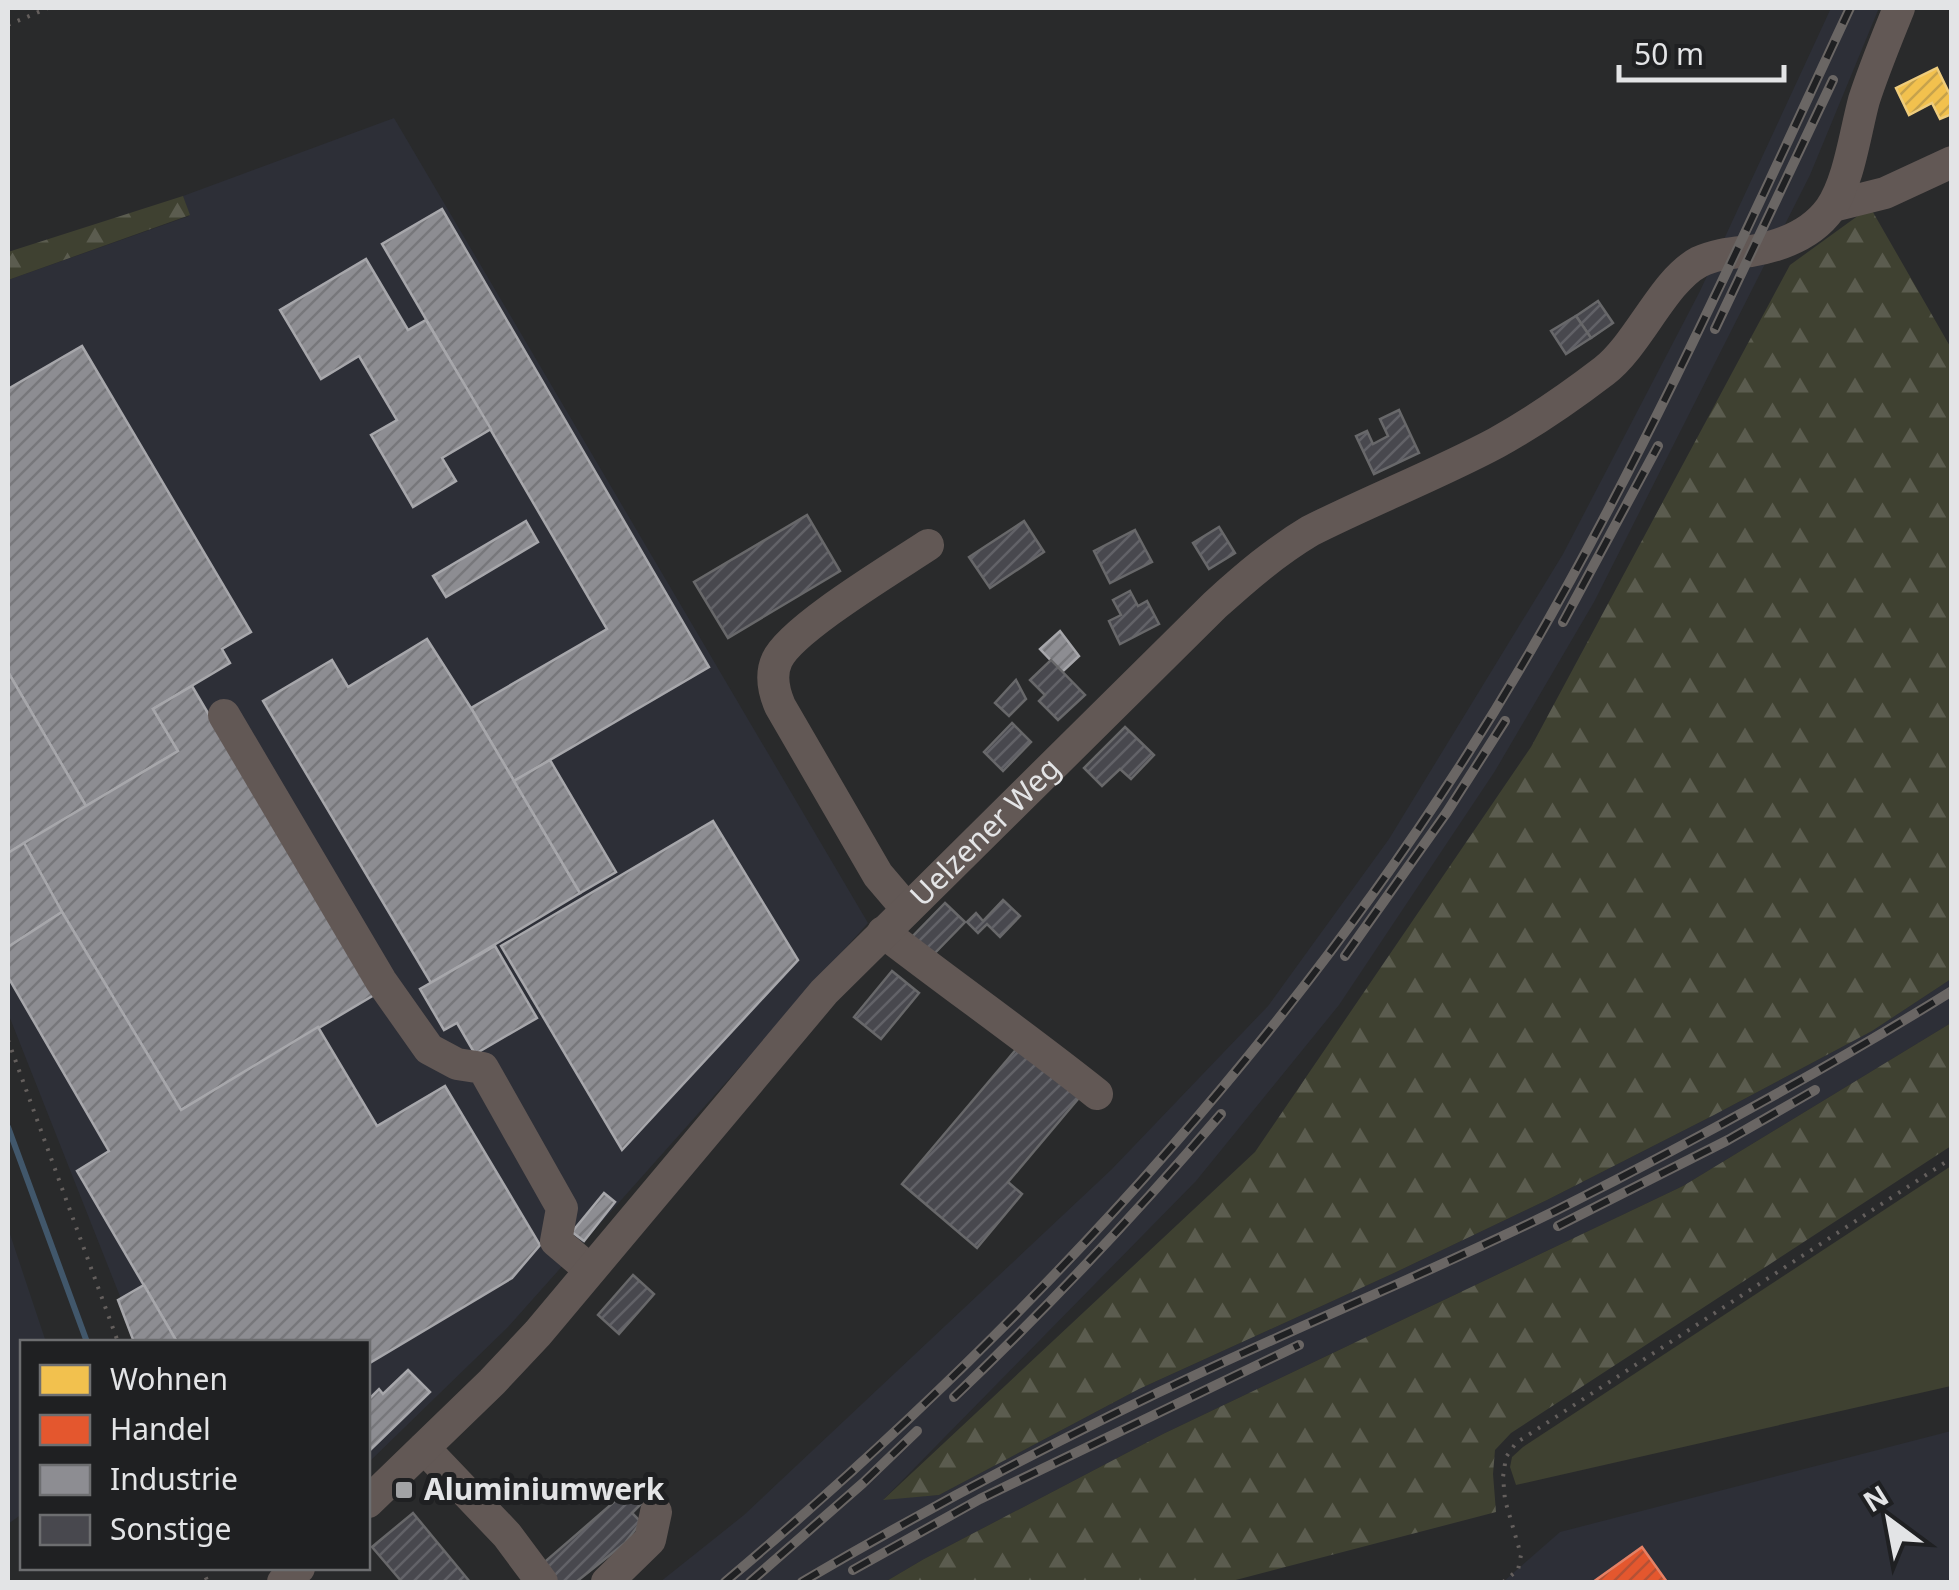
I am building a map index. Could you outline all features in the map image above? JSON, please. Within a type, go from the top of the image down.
[{"type":"street","points":[[1833,206],[1865,97],[1899,8]]},
{"type":"street","points":[[1833,206],[1885,193],[1952,162]]},
{"type":"street","name":"Uelzener Weg","points":[[370,1500],[527,1345],[824,992],[1254,570],[1310,531],[1496,443],[1542,416],[1610,366],[1689,269],[1714,256],[1754,250],[1801,234],[1814,227],[1833,206]]},
{"type":"street","points":[[928,545],[787,644],[774,668],[774,692],[878,875],[895,921],[1097,1094]]},
{"type":"street","points":[[224,715],[381,981],[429,1049],[457,1064],[483,1068],[562,1208],[556,1241],[590,1270]]},
{"type":"street","points":[[424,1448],[507,1536],[542,1582]]},
{"type":"street","points":[[606,1582],[650,1540],[656,1512]]},
{"type":"path","points":[[8,25],[48,8]]},
{"type":"path","points":[[8,1040],[117,1340]]},
{"type":"path","points":[[1503,1582],[1518,1570],[1521,1555],[1504,1500],[1506,1457],[1516,1443],[1952,1158]]},
{"type":"shaded area","points":[[1831,8],[1879,8],[1810,175],[1594,602],[1495,771],[1339,1005],[1196,1181],[884,1499],[939,1495],[1139,1389],[1547,1200],[1872,1031],[1951,979],[1951,1023],[1683,1186],[1163,1434],[885,1582],[660,1582],[744,1515],[1112,1169],[1268,1006],[1389,839],[1563,554],[1700,291]]},
{"type":"shaded area","points":[[394,118],[868,923],[508,1327],[370,1461],[370,1340],[137,1340],[8,1013],[8,280],[189,216],[183,196]]},
{"type":"shaded area","points":[[8,1228],[45,1340],[20,1340],[20,1515],[8,1524]]},
{"type":"shaded area","points":[[1951,1431],[1952,1562],[1948,1582],[1503,1582],[1560,1532]]},
{"type":"green space","points":[[183,196],[190,215],[8,280],[8,252]]},
{"type":"green space","points":[[1870,207],[1951,348],[1951,979],[1872,1031],[1547,1200],[1139,1389],[939,1495],[883,1500],[1255,1152],[1531,747],[1790,265]]},
{"type":"green space","points":[[1951,1023],[1951,1146],[1511,1433],[1495,1450],[1496,1512],[1228,1582],[885,1582],[1163,1434],[1683,1186]]},
{"type":"green space","points":[[1951,1166],[1951,1386],[1516,1485],[1510,1467],[1512,1457],[1523,1447]]},
{"type":"building: Wohnen","points":[[1937,68],[1952,99],[1952,114],[1940,119],[1932,103],[1909,115],[1896,88]]},
{"type":"building: Handel","points":[[1642,1547],[1667,1582],[1593,1582]]},
{"type":"building: Industrie","points":[[442,209],[709,667],[514,781],[471,708],[607,629],[382,244]]},
{"type":"building: Industrie","points":[[366,259],[408,330],[426,320],[491,429],[442,458],[456,481],[413,507],[371,435],[397,420],[359,356],[321,379],[280,310]]},
{"type":"building: Industrie","points":[[82,346],[251,632],[222,649],[230,663],[153,709],[178,751],[86,806],[8,672],[8,389]]},
{"type":"building: Industrie","points":[[526,521],[538,542],[446,597],[433,576]]},
{"type":"building: Industrie","points":[[1060,631],[1079,656],[1062,672],[1040,649]]},
{"type":"building: Industrie","points":[[427,639],[580,893],[431,983],[263,701],[332,660],[348,687]]},
{"type":"building: Industrie","points":[[8,672],[86,806],[8,853]]},
{"type":"building: Industrie","points":[[192,686],[374,995],[181,1110],[24,843],[178,751],[153,709]]},
{"type":"building: Industrie","points":[[550,760],[616,872],[580,893],[514,781]]},
{"type":"building: Industrie","points":[[713,821],[798,960],[622,1150],[501,946]]},
{"type":"building: Industrie","points":[[24,843],[62,912],[8,947],[8,853]]},
{"type":"building: Industrie","points":[[62,912],[181,1110],[318,1027],[377,1126],[445,1086],[540,1245],[512,1278],[370,1363],[370,1340],[176,1340],[77,1171],[109,1151],[8,977],[8,947]]},
{"type":"building: Industrie","points":[[495,946],[537,1018],[475,1054],[457,1023],[444,1030],[420,989]]},
{"type":"building: Industrie","points":[[604,1193],[615,1202],[584,1241],[572,1232]]},
{"type":"building: Industrie","points":[[144,1285],[176,1340],[133,1340],[118,1300]]},
{"type":"building: Industrie","points":[[408,1370],[430,1392],[370,1450],[370,1398],[379,1389],[383,1394]]},
{"type":"building: Sonstige","points":[[1598,301],[1613,323],[1591,338],[1576,316]]},
{"type":"building: Sonstige","points":[[1576,316],[1591,338],[1566,354],[1551,331]]},
{"type":"building: Sonstige","points":[[1399,410],[1419,453],[1374,474],[1356,436],[1367,431],[1373,444],[1388,436],[1380,419]]},
{"type":"building: Sonstige","points":[[807,515],[840,571],[728,638],[694,582]]},
{"type":"building: Sonstige","points":[[1024,521],[1044,552],[990,588],[969,557]]},
{"type":"building: Sonstige","points":[[1219,527],[1235,553],[1209,569],[1193,543]]},
{"type":"building: Sonstige","points":[[1135,530],[1152,562],[1110,583],[1094,551]]},
{"type":"building: Sonstige","points":[[1130,591],[1138,606],[1147,601],[1159,624],[1120,644],[1109,621],[1121,615],[1113,600]]},
{"type":"building: Sonstige","points":[[1051,660],[1085,695],[1058,720],[1039,701],[1045,695],[1030,680]]},
{"type":"building: Sonstige","points":[[1016,680],[1026,699],[1009,716],[995,703]]},
{"type":"building: Sonstige","points":[[1012,723],[1031,742],[1003,771],[984,752]]},
{"type":"building: Sonstige","points":[[1125,727],[1154,755],[1131,779],[1120,769],[1102,786],[1084,768]]},
{"type":"building: Sonstige","points":[[1003,900],[1020,916],[1000,937],[987,924],[978,933],[967,922],[976,913],[983,921]]},
{"type":"building: Sonstige","points":[[945,903],[965,922],[930,958],[910,939]]},
{"type":"building: Sonstige","points":[[892,971],[919,993],[881,1039],[854,1017]]},
{"type":"building: Sonstige","points":[[1024,1040],[1084,1092],[1008,1182],[1022,1194],[977,1248],[902,1184]]},
{"type":"building: Sonstige","points":[[633,1275],[654,1294],[619,1334],[598,1315]]},
{"type":"building: Sonstige","points":[[629,1489],[642,1503],[632,1513],[641,1522],[625,1543],[576,1582],[554,1582],[540,1566]]},
{"type":"building: Sonstige","points":[[413,1513],[470,1582],[402,1582],[372,1547]]},
{"type":"waterway","points":[[8,1127],[86,1340]]},
{"type":"railway","points":[[725,1582],[842,1480],[1064,1265],[1268,1032],[1362,909],[1450,782],[1575,572],[1698,332],[1850,8]]},
{"type":"railway","points":[[1715,329],[1833,80]]},
{"type":"railway","points":[[1563,622],[1658,446]]},
{"type":"railway","points":[[1345,956],[1447,812],[1505,721]]},
{"type":"railway","points":[[802,1582],[950,1498],[1101,1420],[1606,1185],[1805,1078],[1952,991]]},
{"type":"railway","points":[[1558,1226],[1728,1140],[1815,1090]]},
{"type":"railway","points":[[954,1397],[1091,1259],[1221,1114]]},
{"type":"railway","points":[[853,1570],[980,1499],[1299,1345]]},
{"type":"railway","points":[[750,1582],[917,1431]]},
{"type":"place","name":"Aluminiumwerk","points":[[404,1490]]}]
